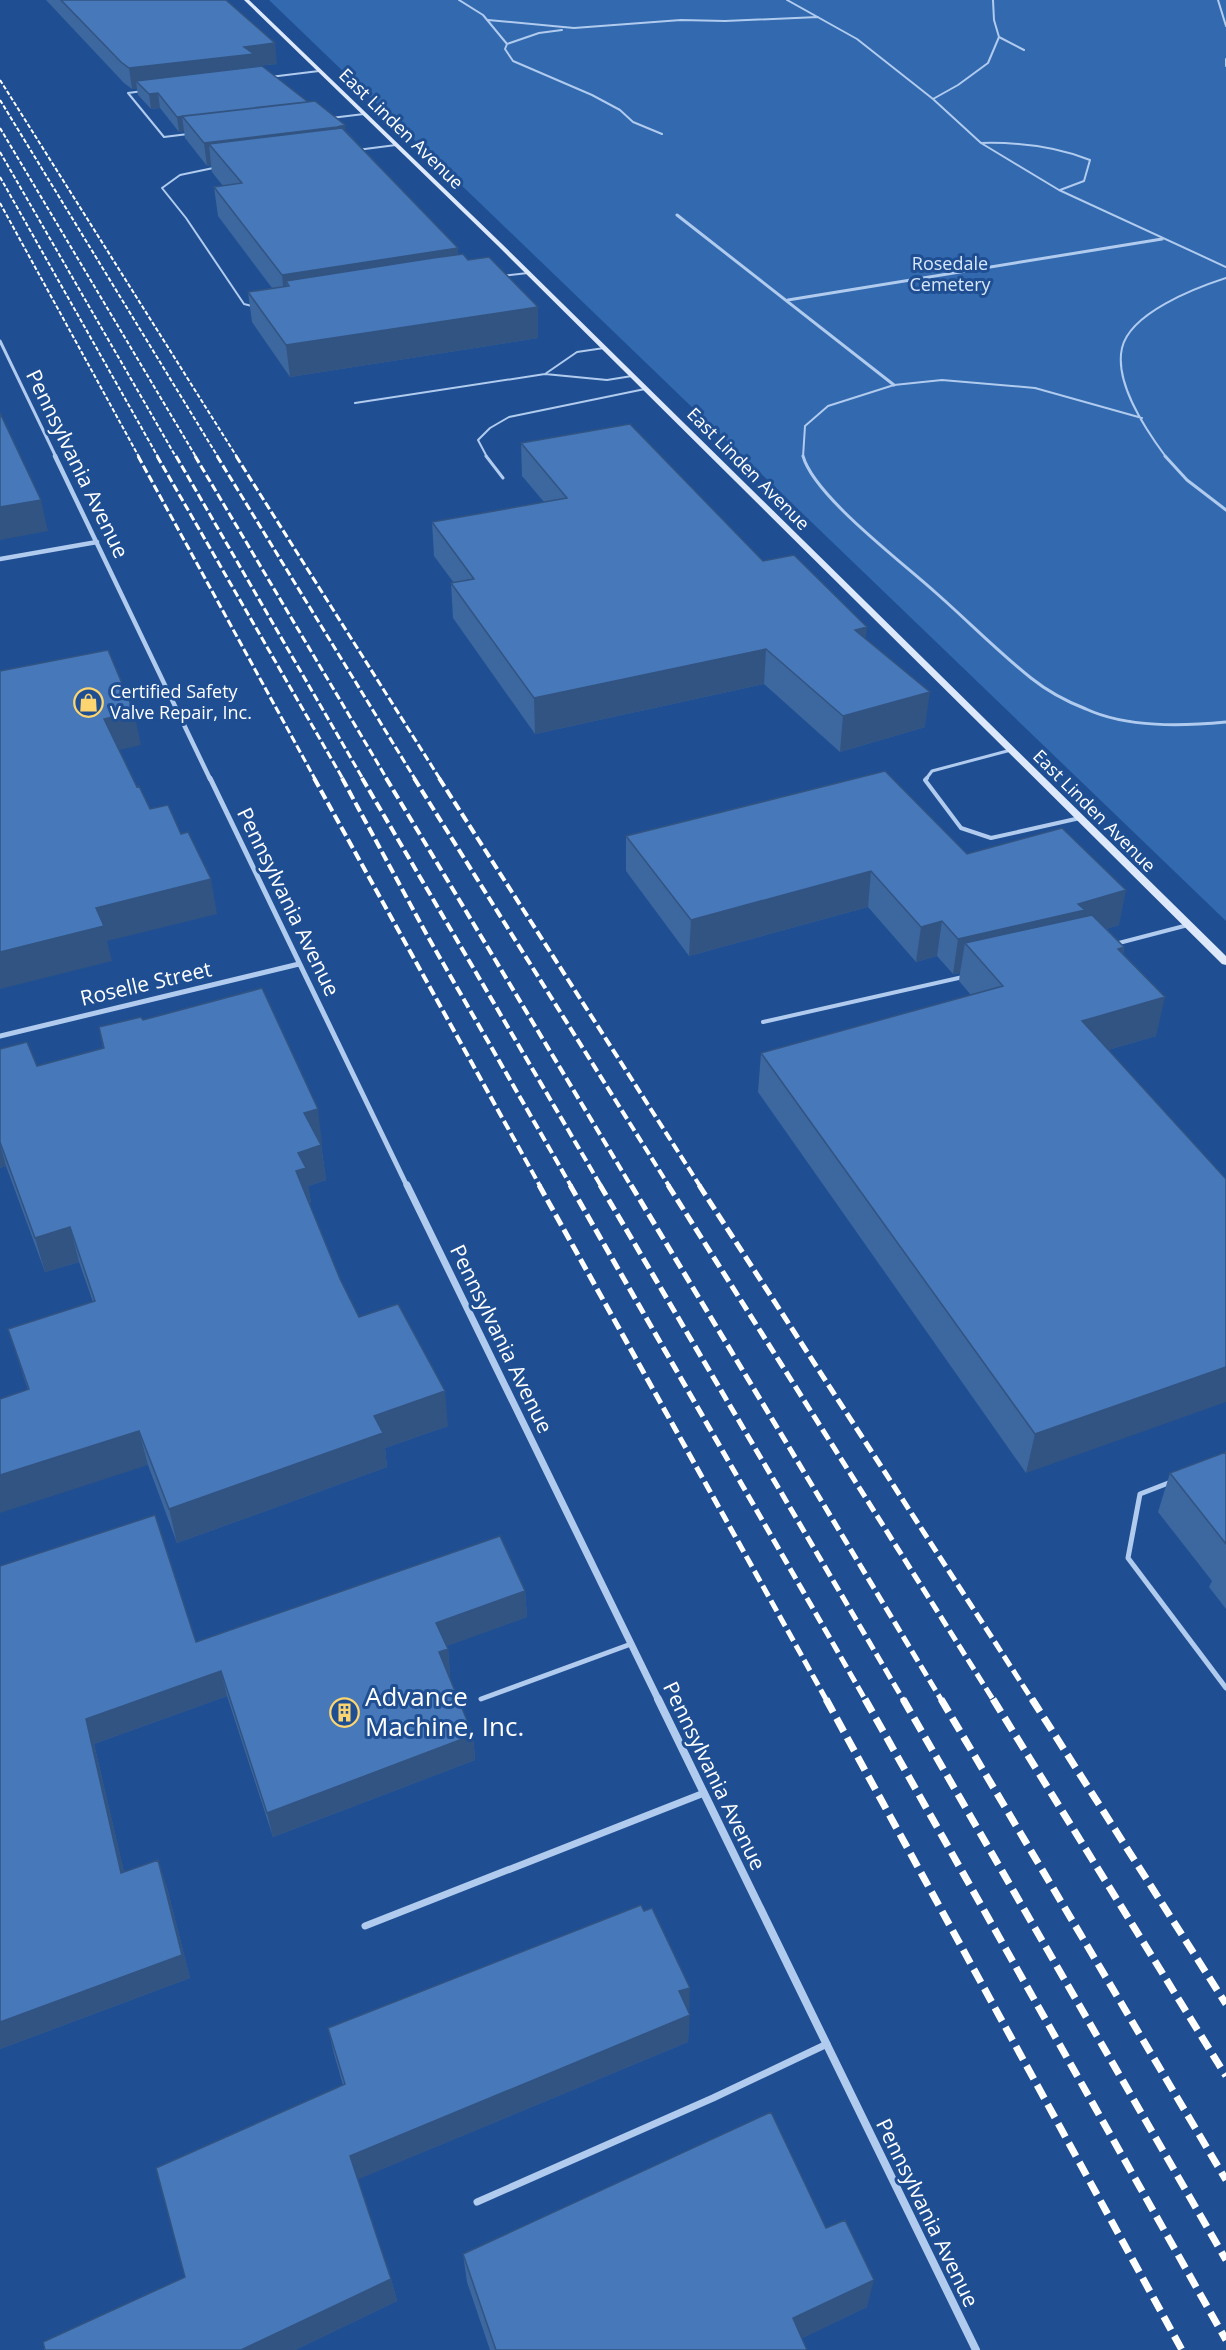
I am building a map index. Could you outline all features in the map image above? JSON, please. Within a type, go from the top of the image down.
[{"type":"street","name":"East Linden Avenue","points":[[246,0],[528,273],[1226,962]]},
{"type":"street","points":[[677,215],[894,385]]},
{"type":"street","points":[[788,300],[1162,239]]},
{"type":"street","name":"Pennsylvania Avenue","points":[[0,341],[299,964],[976,2350]]},
{"type":"street","points":[[0,559],[97,542]]},
{"type":"street","name":"Roselle Street","points":[[0,1036],[299,964]]},
{"type":"lane","points":[[459,0],[488,20],[507,44],[506,49],[513,61],[592,95],[620,110],[633,122],[662,134]]},
{"type":"lane","points":[[787,0],[857,39],[933,99],[981,143],[1059,190],[1226,267]]},
{"type":"lane","points":[[933,99],[958,85],[988,63],[999,37],[994,20],[993,0]]},
{"type":"lane","points":[[1218,0],[1226,26]]},
{"type":"lane","points":[[507,44],[538,33],[574,28],[681,20],[725,21],[818,17]]},
{"type":"lane","points":[[488,20],[574,28]]},
{"type":"lane","points":[[999,37],[1024,50]]},
{"type":"lane","points":[[1226,59],[1226,66]]},
{"type":"lane","points":[[263,78],[319,71]]},
{"type":"lane","points":[[150,90],[128,93],[164,137],[198,133]]},
{"type":"lane","points":[[322,119],[364,114]]},
{"type":"lane","points":[[981,143],[1010,142],[1049,146],[1090,160],[1084,181],[1059,190]]},
{"type":"lane","points":[[353,150],[396,145]]},
{"type":"lane","points":[[225,166],[190,171],[170,179],[162,188],[186,218],[244,303],[262,309]]},
{"type":"lane","points":[[492,277],[528,273]]},
{"type":"lane","points":[[1226,278],[1156,310],[1134,329],[1122,346],[1121,363],[1131,402],[1168,460],[1190,483],[1226,510]]},
{"type":"lane","points":[[545,374],[578,352],[604,348]]},
{"type":"lane","points":[[355,403],[545,374],[607,380],[632,376]]},
{"type":"lane","points":[[1142,418],[1035,388],[942,380],[894,385],[828,406],[805,426],[802,452],[806,467],[849,518],[892,553],[1032,679],[1087,710],[1120,719],[1181,726],[1226,722]]},
{"type":"lane","points":[[503,478],[481,449],[478,440],[483,432],[495,423],[514,415],[645,389]]},
{"type":"lane","points":[[1011,750],[932,771],[925,780],[961,828],[991,838],[1080,818]]},
{"type":"lane","points":[[1108,945],[1188,925]]},
{"type":"lane","points":[[763,1022],[970,976]]},
{"type":"lane","points":[[1183,1478],[1140,1494],[1128,1558],[1226,1688]]},
{"type":"lane","points":[[482,1699],[631,1644]]},
{"type":"lane","points":[[364,1926],[704,1793]]},
{"type":"lane","points":[[477,2202],[713,2098],[827,2044]]},
{"type":"green space","name":"Rosedale Cemetery","points":[[269,0],[1226,0],[1226,921]]},
{"type":"building","points":[[61,0],[226,0],[275,43],[244,47],[254,54],[129,68]]},
{"type":"building","points":[[262,66],[308,102],[177,117],[158,93],[149,94],[136,81]]},
{"type":"building","points":[[315,101],[345,125],[204,143],[182,116]]},
{"type":"building","points":[[342,128],[458,248],[282,275],[214,187],[242,183],[209,144]]},
{"type":"building","points":[[463,254],[468,260],[489,257],[538,307],[286,345],[248,292],[289,286],[286,281]]},
{"type":"building","points":[[0,413],[41,500],[0,507]]},
{"type":"building","points":[[630,424],[763,561],[794,555],[867,627],[855,630],[930,692],[843,716],[766,649],[534,698],[451,583],[474,579],[432,522],[567,498],[521,443]]},
{"type":"building","points":[[108,650],[134,712],[104,719],[150,809],[168,805],[181,834],[188,832],[211,879],[96,908],[104,926],[0,952],[0,671]]},
{"type":"building","points":[[885,771],[967,854],[1062,828],[1126,890],[1078,904],[1085,910],[958,939],[942,921],[921,927],[871,871],[691,920],[626,836]]},
{"type":"building","points":[[1092,915],[1124,947],[1118,949],[1165,997],[1082,1021],[1226,1179],[1226,1367],[1035,1434],[761,1053],[1003,986],[965,943]]},
{"type":"building","points":[[262,988],[318,1109],[304,1113],[321,1145],[298,1153],[306,1168],[296,1171],[340,1279],[359,1317],[398,1304],[445,1391],[374,1416],[383,1433],[169,1509],[139,1431],[0,1475],[0,1399],[29,1389],[8,1329],[95,1301],[70,1227],[35,1238],[0,1142],[0,1049],[27,1042],[37,1066],[104,1048],[99,1027],[141,1017],[143,1020]]},
{"type":"building","points":[[1226,1452],[1226,1544],[1170,1473]]},
{"type":"building","points":[[155,1515],[196,1642],[500,1536],[525,1591],[436,1623],[448,1649],[439,1652],[473,1735],[267,1813],[221,1671],[86,1719],[121,1873],[158,1860],[182,1955],[0,2022],[0,1566]]},
{"type":"building","points":[[641,1905],[644,1911],[652,1908],[690,1988],[679,1991],[690,2015],[350,2156],[391,2279],[241,2350],[45,2350],[43,2342],[185,2277],[156,2168],[345,2084],[328,2028]]},
{"type":"building","points":[[771,2112],[826,2228],[845,2220],[874,2280],[793,2318],[807,2350],[496,2350],[463,2254]]},
{"type":"railway","points":[[0,80],[237,457]]},
{"type":"railway","points":[[0,100],[218,457]]},
{"type":"railway","points":[[0,128],[196,457]]},
{"type":"railway","points":[[0,152],[176,457]]},
{"type":"railway","points":[[0,177],[158,457]]},
{"type":"railway","points":[[0,203],[139,457]]},
{"type":"railway","points":[[138,456],[315,779]]},
{"type":"railway","points":[[157,456],[343,779]]},
{"type":"railway","points":[[176,456],[363,779]]},
{"type":"railway","points":[[195,456],[387,779]]},
{"type":"railway","points":[[217,456],[415,779]]},
{"type":"railway","points":[[236,456],[440,779]]},
{"type":"railway","points":[[314,778],[540,1186]]},
{"type":"railway","points":[[342,778],[428,937],[571,1186]]},
{"type":"railway","points":[[362,778],[601,1186]]},
{"type":"railway","points":[[386,778],[631,1186]]},
{"type":"railway","points":[[414,778],[669,1186]]},
{"type":"railway","points":[[439,778],[700,1186]]},
{"type":"railway","points":[[539,1185],[827,1701]]},
{"type":"railway","points":[[570,1185],[866,1701]]},
{"type":"railway","points":[[600,1185],[904,1701]]},
{"type":"railway","points":[[631,1185],[942,1701]]},
{"type":"railway","points":[[668,1185],[994,1701]]},
{"type":"railway","points":[[699,1185],[1033,1701]]},
{"type":"railway","points":[[826,1699],[1182,2350]]},
{"type":"railway","points":[[865,1699],[1226,2340]]},
{"type":"railway","points":[[903,1699],[1226,2260]]},
{"type":"railway","points":[[941,1699],[1226,2180]]},
{"type":"railway","points":[[993,1699],[1226,2076]]},
{"type":"railway","points":[[1032,1699],[1226,2004]]},
{"type":"place","name":"Certified Safety Valve Repair, Inc.","points":[[89,702]]},
{"type":"place","name":"Advance Machine, Inc.","points":[[344,1712]]}]
